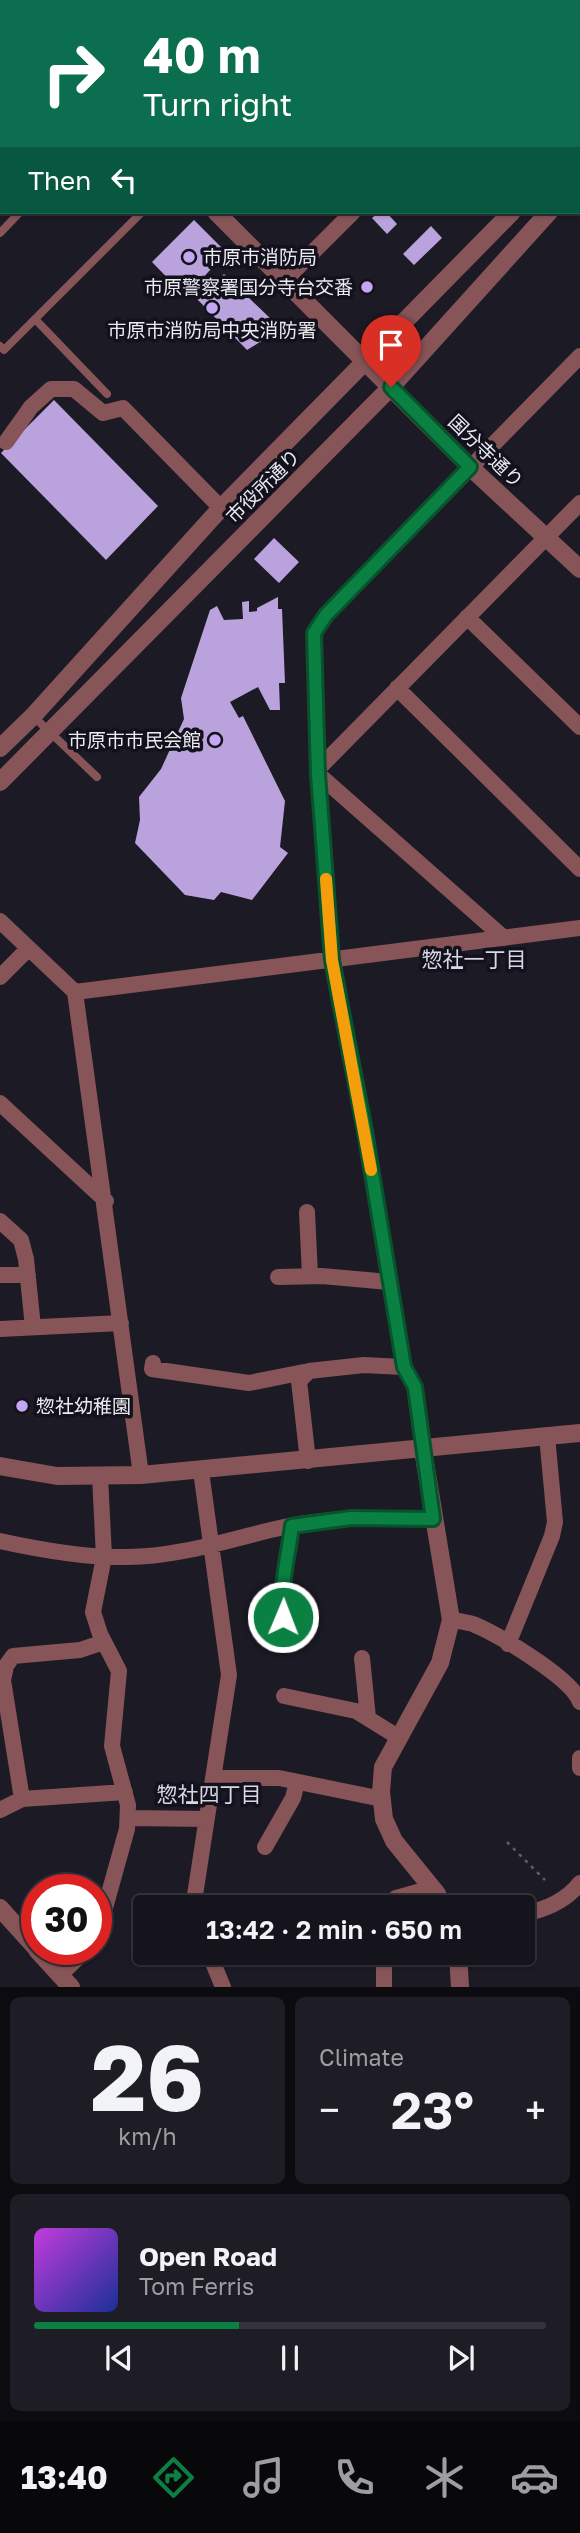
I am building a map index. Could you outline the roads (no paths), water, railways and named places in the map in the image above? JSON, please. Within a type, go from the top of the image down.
[{"type":"street","name":"国分寺通り","points":[[218,214],[470,467],[580,569]]},
{"type":"street","points":[[285,280],[351,214]]},
{"type":"street","name":"市役所通り","points":[[0,748],[33,716],[221,508],[510,214]]},
{"type":"street","name":"市役所通り","points":[[0,782],[391,387],[547,214]]},
{"type":"street","points":[[332,960],[318,771],[314,633],[326,615],[580,356]]},
{"type":"street","points":[[6,442],[31,407],[51,389],[74,388],[92,400],[103,413],[123,408],[221,508]]},
{"type":"street","points":[[318,771],[580,503]]},
{"type":"street","points":[[467,617],[580,727]]},
{"type":"street","points":[[397,688],[580,869]]},
{"type":"street","points":[[318,771],[504,938]]},
{"type":"street","points":[[0,921],[75,992],[106,1201],[141,1475]]},
{"type":"street","points":[[75,992],[580,929]]},
{"type":"street","points":[[0,977],[28,949]]},
{"type":"street","points":[[0,1103],[106,1201]]},
{"type":"street","points":[[307,1212],[310,1276]]},
{"type":"street","points":[[0,1221],[21,1240],[28,1275],[33,1327]]},
{"type":"street","points":[[0,1275],[28,1275]]},
{"type":"street","points":[[278,1277],[310,1276],[388,1282]]},
{"type":"street","points":[[0,1329],[121,1323]]},
{"type":"street","points":[[153,1363],[152,1369],[250,1383],[309,1371],[364,1365],[404,1367],[415,1387],[433,1519],[451,1620],[440,1663],[383,1767],[382,1799],[384,1819],[394,1841],[436,1895]]},
{"type":"street","points":[[308,1461],[299,1381],[309,1371]]},
{"type":"street","points":[[0,1466],[57,1476],[141,1475],[580,1433]]},
{"type":"street","points":[[508,1644],[552,1536],[555,1522],[547,1436]]},
{"type":"street","points":[[194,1895],[229,1675],[201,1471]]},
{"type":"street","points":[[100,1476],[104,1557],[93,1612],[119,1671],[112,1746],[125,1792],[128,1818],[112,1879]]},
{"type":"street","points":[[0,1541],[104,1557],[162,1554],[292,1526],[351,1518],[433,1519]]},
{"type":"street","points":[[283,1617],[280,1590],[285,1580],[292,1526]]},
{"type":"street","points":[[451,1620],[472,1623],[508,1644],[567,1684],[580,1702]]},
{"type":"street","points":[[22,1800],[3,1680],[6,1666],[13,1656],[80,1650],[104,1642]]},
{"type":"street","points":[[362,1658],[368,1718]]},
{"type":"street","points":[[284,1696],[356,1711],[398,1737]]},
{"type":"street","points":[[580,1758],[580,1768]]},
{"type":"street","points":[[213,1778],[253,1776],[382,1799]]},
{"type":"street","points":[[265,1847],[293,1798],[297,1782]]},
{"type":"street","points":[[0,1810],[22,1800],[125,1792]]},
{"type":"street","points":[[128,1818],[207,1819]]},
{"type":"street","points":[[535,1912],[561,1901],[580,1883]]},
{"type":"street","points":[[407,1895],[432,1888]]},
{"type":"street","points":[[0,1908],[21,1931]]},
{"type":"street","points":[[51,1965],[65,1981],[76,1965]]},
{"type":"street","points":[[214,1965],[223,1987]]},
{"type":"street","points":[[384,1965],[384,1987]]},
{"type":"street","points":[[459,1965],[460,1987]]},
{"type":"lane","points":[[0,233],[18,214]]},
{"type":"lane","points":[[0,346],[4,350],[140,214]]},
{"type":"lane","points":[[35,319],[107,394]]},
{"type":"lane","points":[[33,716],[97,777]]},
{"type":"lane","points":[[332,960],[365,1131],[404,1367]]},
{"type":"place","name":"市原市消防局","points":[[189,257]]},
{"type":"place","name":"市原警察署国分寺台交番","points":[[367,287]]},
{"type":"place","name":"市原市消防局中央消防署","points":[[212,308]]},
{"type":"place","name":"市原市市民会館","points":[[215,740]]},
{"type":"place","name":"惣社幼稚園","points":[[22,1406]]},
{"type":"district","name":"惣社一丁目","points":[[474,960]]},
{"type":"district","name":"惣社四丁目","points":[[209,1795]]}]
